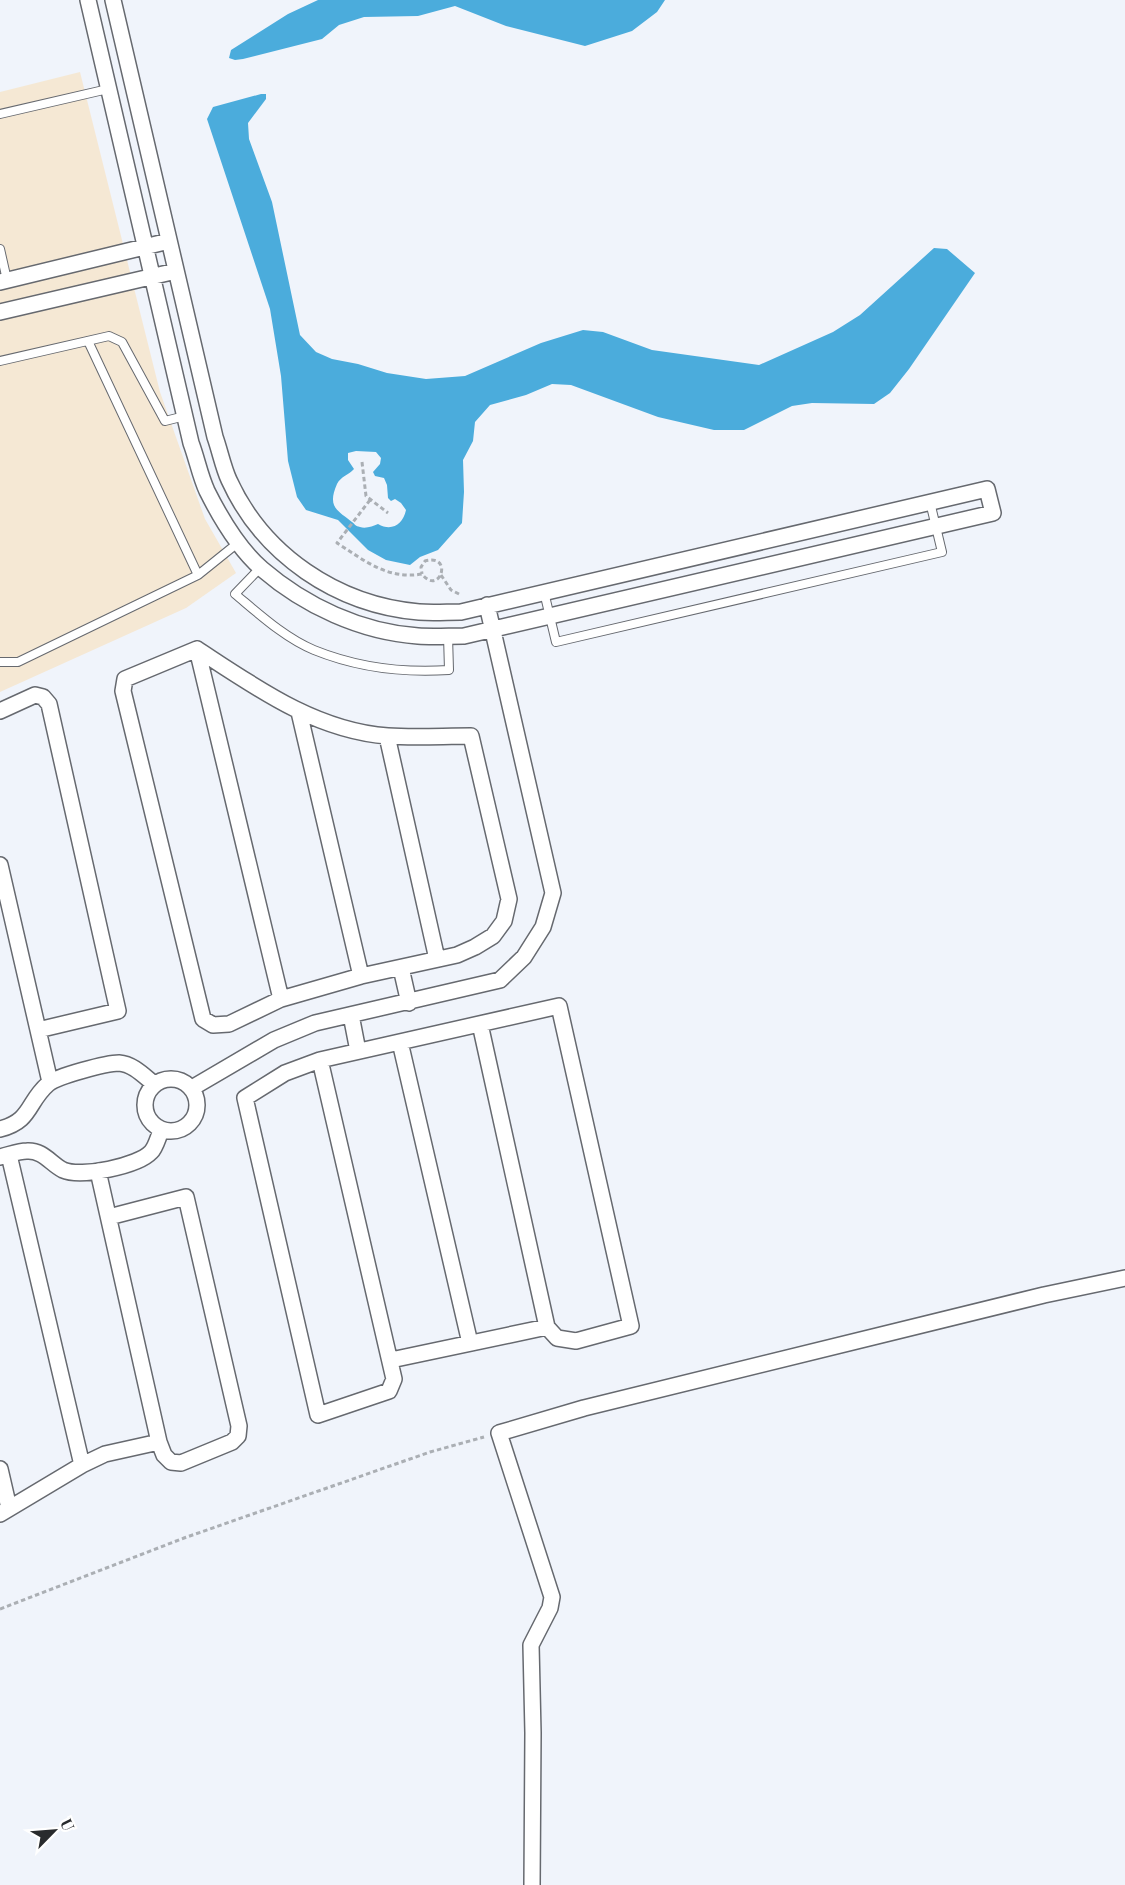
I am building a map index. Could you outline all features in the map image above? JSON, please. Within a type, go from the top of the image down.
[{"type":"street","points":[[88,0],[191,443],[207,489],[229,530],[260,568],[298,597],[336,616],[374,629],[418,636],[464,636],[993,513],[987,489],[461,612],[420,612],[381,606],[346,593],[311,576],[277,550],[250,516],[229,480],[215,437],[113,0]]},
{"type":"street","points":[[4,281],[169,241]]},
{"type":"street","points":[[0,312],[176,271]]},
{"type":"street","points":[[192,1088],[274,1040],[315,1023],[500,980],[524,957],[543,927],[553,893],[487,605]]},
{"type":"street","points":[[197,649],[299,712],[346,729],[387,736],[471,736],[509,899],[504,921],[493,936],[457,955],[360,975],[281,999],[229,1024],[213,1025],[203,1019],[123,691],[125,679],[197,649]]},
{"type":"street","points":[[197,649],[281,999]]},
{"type":"street","points":[[0,711],[35,695],[43,697],[49,704],[118,1011],[38,1030]]},
{"type":"street","points":[[299,712],[360,975]]},
{"type":"street","points":[[387,736],[437,960]]},
{"type":"street","points":[[0,865],[50,1082]]},
{"type":"street","points":[[401,968],[410,1002]]},
{"type":"street","points":[[320,1060],[394,1379],[389,1391],[318,1415],[245,1098],[285,1073],[320,1060],[558,1006],[631,1326],[576,1341],[557,1338],[547,1327],[480,1024]]},
{"type":"street","points":[[351,1015],[358,1051]]},
{"type":"street","points":[[400,1042],[470,1343]]},
{"type":"street","points":[[0,1129],[12,1126],[25,1117],[37,1095],[50,1082],[64,1075],[119,1063],[135,1068],[154,1084]]},
{"type":"street","points":[[167,1079],[180,1080],[192,1088],[198,1101],[196,1115],[188,1126],[175,1132],[161,1131],[150,1123],[144,1110],[146,1096],[154,1084],[167,1079]]},
{"type":"street","points":[[82,1465],[5,1156],[28,1150],[44,1155],[63,1170],[78,1174],[98,1171],[137,1161],[152,1151],[161,1131]]},
{"type":"street","points":[[98,1171],[159,1442],[164,1455],[171,1462],[181,1463],[232,1442],[238,1436],[238,1426],[186,1197],[109,1218]]},
{"type":"street","points":[[532,1885],[531,1645],[550,1608],[552,1597],[499,1433],[584,1408],[1044,1295],[1125,1278]]},
{"type":"street","points":[[391,1360],[547,1327]]},
{"type":"street","points":[[0,1469],[5,1511],[82,1465],[105,1454],[159,1442]]},
{"type":"lane","points":[[0,114],[108,89]]},
{"type":"lane","points":[[0,249],[4,281]]},
{"type":"lane","points":[[0,361],[109,336],[122,342],[165,421],[185,416]]},
{"type":"lane","points":[[88,341],[198,575]]},
{"type":"lane","points":[[544,592],[556,642],[567,640],[942,552],[930,502]]},
{"type":"lane","points":[[0,662],[18,662],[198,575],[239,542]]},
{"type":"lane","points":[[260,568],[235,594],[276,627],[313,650],[365,665],[385,668],[414,672],[449,670],[448,636]]},
{"type":"path","points":[[362,462],[366,496],[388,513]]},
{"type":"path","points":[[370,500],[337,543],[372,567],[393,573],[422,574]]},
{"type":"path","points":[[441,575],[431,581],[422,574],[421,567],[425,561],[432,559],[439,562],[442,568],[441,575],[452,590],[461,595]]},
{"type":"path","points":[[0,1609],[218,1526],[430,1452],[499,1433]]},
{"type":"shaded area","points":[[80,72],[160,392],[205,519],[236,573],[186,608],[0,692],[0,92]]},
{"type":"water","points":[[318,0],[665,0],[657,12],[632,31],[585,46],[506,26],[455,6],[418,16],[364,17],[339,25],[322,39],[243,59],[229,58],[231,50],[288,14]]},
{"type":"water","points":[[266,94],[266,99],[248,123],[249,139],[272,202],[300,335],[316,352],[332,359],[387,373],[426,379],[465,376],[541,343],[583,330],[603,332],[652,350],[759,365],[833,332],[860,315],[934,248],[947,249],[975,273],[909,369],[890,393],[874,404],[812,403],[792,406],[744,430],[714,430],[658,417],[571,385],[552,384],[526,395],[490,405],[475,422],[473,441],[463,460],[462,523],[438,550],[420,557],[410,565],[386,560],[368,550],[338,520],[306,510],[297,497],[288,461],[281,376],[270,309],[207,119],[213,107]],"holes":[[[376,452],[381,458],[380,464],[373,472],[375,476],[384,478],[388,498],[391,501],[395,499],[406,510],[400,523],[392,527],[378,524],[362,528],[356,526],[338,511],[333,503],[334,492],[339,481],[354,469],[348,460],[348,453]]]}]
